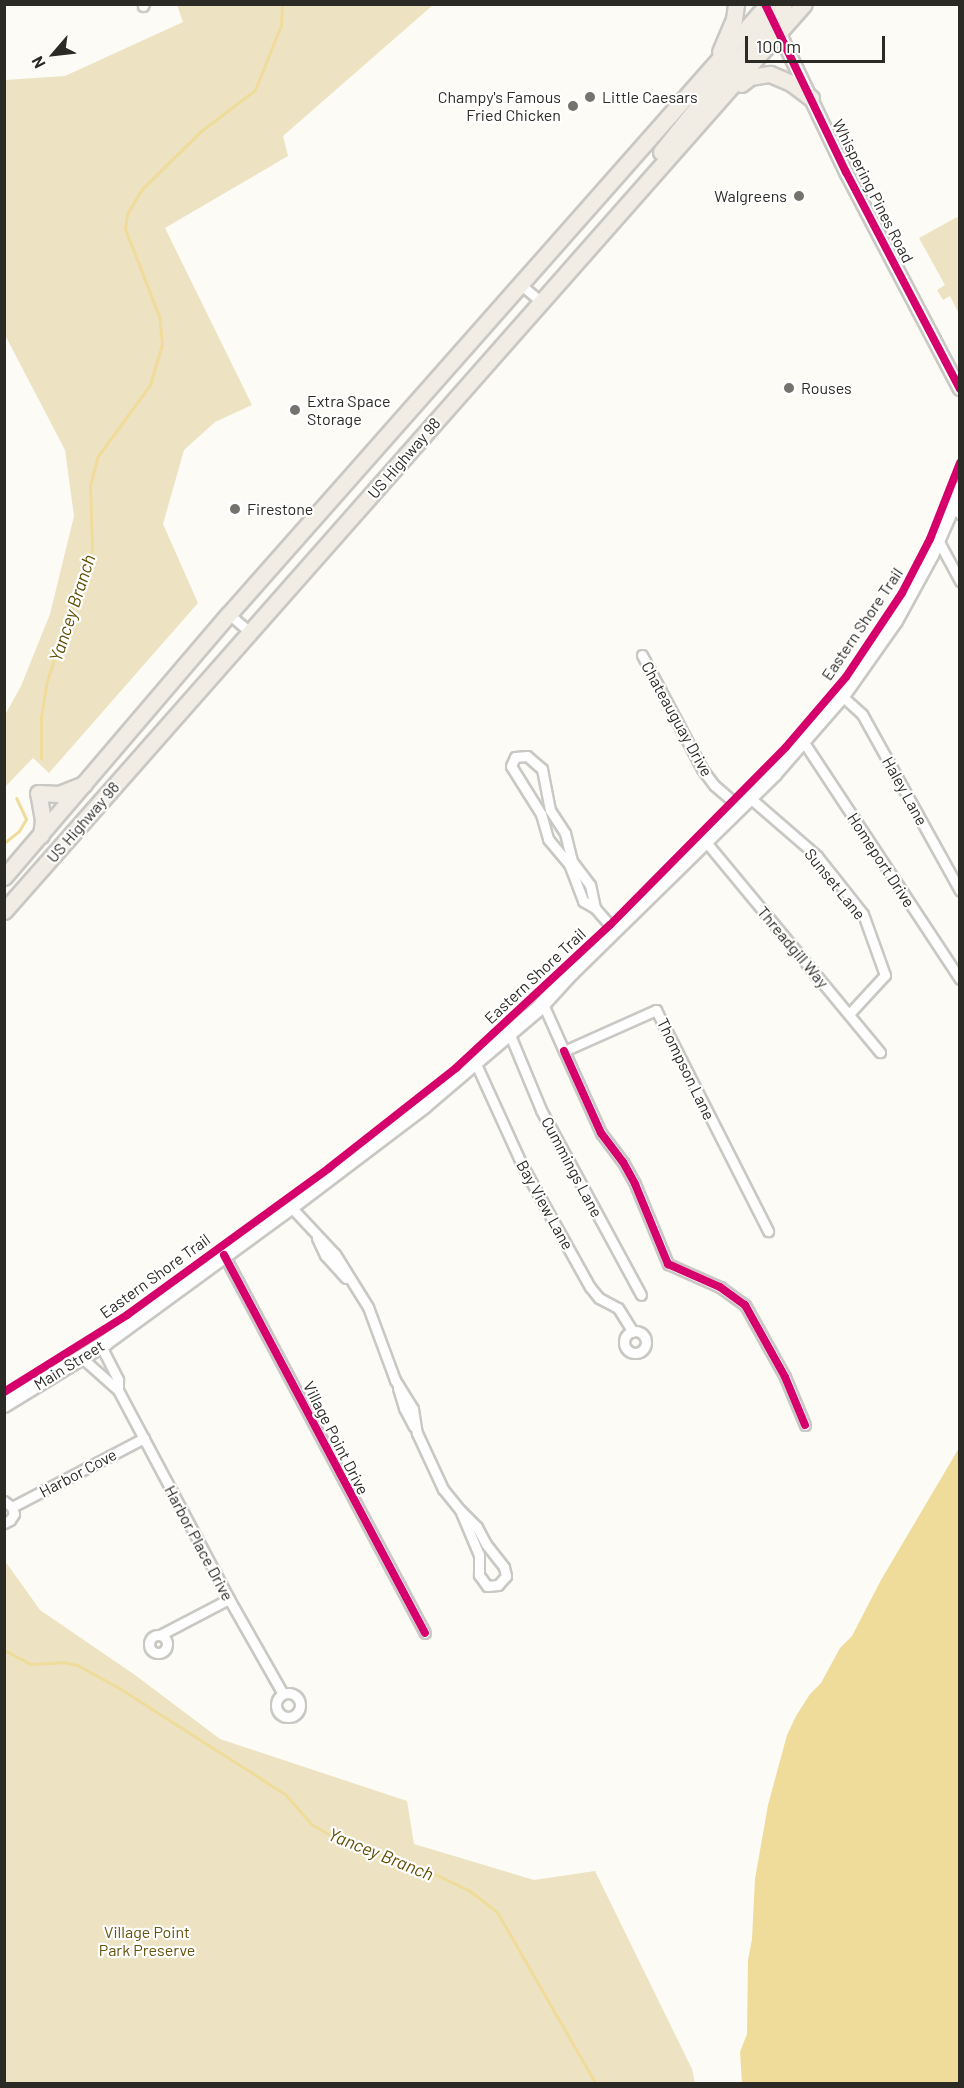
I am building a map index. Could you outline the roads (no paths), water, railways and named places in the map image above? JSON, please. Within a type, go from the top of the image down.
[{"type":"main road","points":[[714,66],[734,19],[736,4]]},
{"type":"main road","points":[[780,33],[778,21],[784,4]]},
{"type":"main road","name":"US Highway 98","points":[[4,911],[804,4]]},
{"type":"main road","points":[[631,200],[654,162],[707,95],[758,38],[766,22],[766,5]]},
{"type":"main road","name":"US Highway 98","points":[[4,877],[230,614],[766,5]]},
{"type":"main road","points":[[724,96],[750,77],[761,74],[780,76],[811,98]]},
{"type":"main road","name":"Main Street","points":[[4,1405],[101,1346],[291,1207],[476,1064],[543,1004],[614,930],[706,842],[843,696],[895,621],[956,509],[960,489]]},
{"type":"main road","points":[[41,835],[43,820],[38,793],[59,794],[84,784]]},
{"type":"street","name":"Whispering Pines Road","points":[[766,5],[846,172],[960,389]]},
{"type":"street","points":[[520,284],[540,301]]},
{"type":"street","points":[[938,540],[960,581]]},
{"type":"street","points":[[230,614],[250,633]]},
{"type":"street","name":"Chateauguay Drive","points":[[642,655],[702,770],[714,785],[744,802]]},
{"type":"street","name":"Haley Lane","points":[[843,696],[862,714],[960,891]]},
{"type":"street","name":"Homeport Drive","points":[[803,741],[960,980]]},
{"type":"street","points":[[570,863],[548,839],[546,812],[542,769],[527,756],[516,757],[512,766],[546,812],[565,833],[570,863],[583,901],[596,908],[614,930]]},
{"type":"street","name":"Sunset Lane","points":[[744,802],[817,856],[864,914],[885,975],[849,1014]]},
{"type":"street","name":"Threadgill Way","points":[[706,842],[879,1052]]},
{"type":"street","points":[[543,1004],[601,1133],[623,1162],[635,1184],[669,1264],[720,1287],[745,1305],[785,1377],[805,1425]]},
{"type":"street","name":"Thompson Lane","points":[[564,1051],[656,1010],[768,1232]]},
{"type":"street","name":"Cummings Lane","points":[[510,1035],[542,1110],[641,1295]]},
{"type":"street","name":"Bay View Lane","points":[[476,1064],[522,1165],[590,1287],[599,1298],[618,1308],[633,1332]]},
{"type":"street","points":[[291,1207],[313,1229],[325,1255],[350,1281],[368,1307],[395,1380],[413,1409],[417,1433],[444,1489],[477,1527],[486,1544],[504,1566],[506,1576],[498,1585],[487,1586],[479,1575],[479,1555],[460,1510]]},
{"type":"street","name":"Village Point Drive","points":[[224,1255],[425,1633]]},
{"type":"street","name":"Harbor Place Drive","points":[[101,1346],[118,1380],[118,1390]]},
{"type":"street","name":"Harbor Place Drive","points":[[82,1358],[118,1390],[229,1599],[283,1694]]},
{"type":"street","name":"Harbor Cove","points":[[4,1523],[12,1517],[8,1504],[144,1438]]},
{"type":"street","points":[[160,1635],[229,1599]]},
{"type":"waterway","name":"Yancey Branch","points":[[41,758],[41,717],[46,684],[66,622],[84,581],[92,548],[90,485],[98,456],[150,385],[162,344],[159,316],[125,229],[127,214],[142,189],[201,131],[255,90],[281,25],[282,4]]},
{"type":"waterway","name":"Yancey Branch","points":[[4,843],[19,831],[26,819],[16,798]]},
{"type":"waterway","name":"Yancey Branch","points":[[4,1650],[30,1664],[63,1662],[77,1665],[119,1688],[286,1795],[311,1824],[330,1835],[366,1851],[418,1866],[470,1891],[497,1912],[596,2084]]},
{"type":"place","name":"Little Caesars","points":[[590,97]]},
{"type":"place","name":"Champy's Famous Fried Chicken","points":[[573,106]]},
{"type":"place","name":"Walgreens","points":[[799,196]]},
{"type":"place","name":"Rouses","points":[[789,388]]},
{"type":"place","name":"Extra Space Storage","points":[[295,410]]},
{"type":"place","name":"Firestone","points":[[235,509]]},
{"type":"park label","name":"Village Point Park Preserve","points":[[147,1941]]}]
